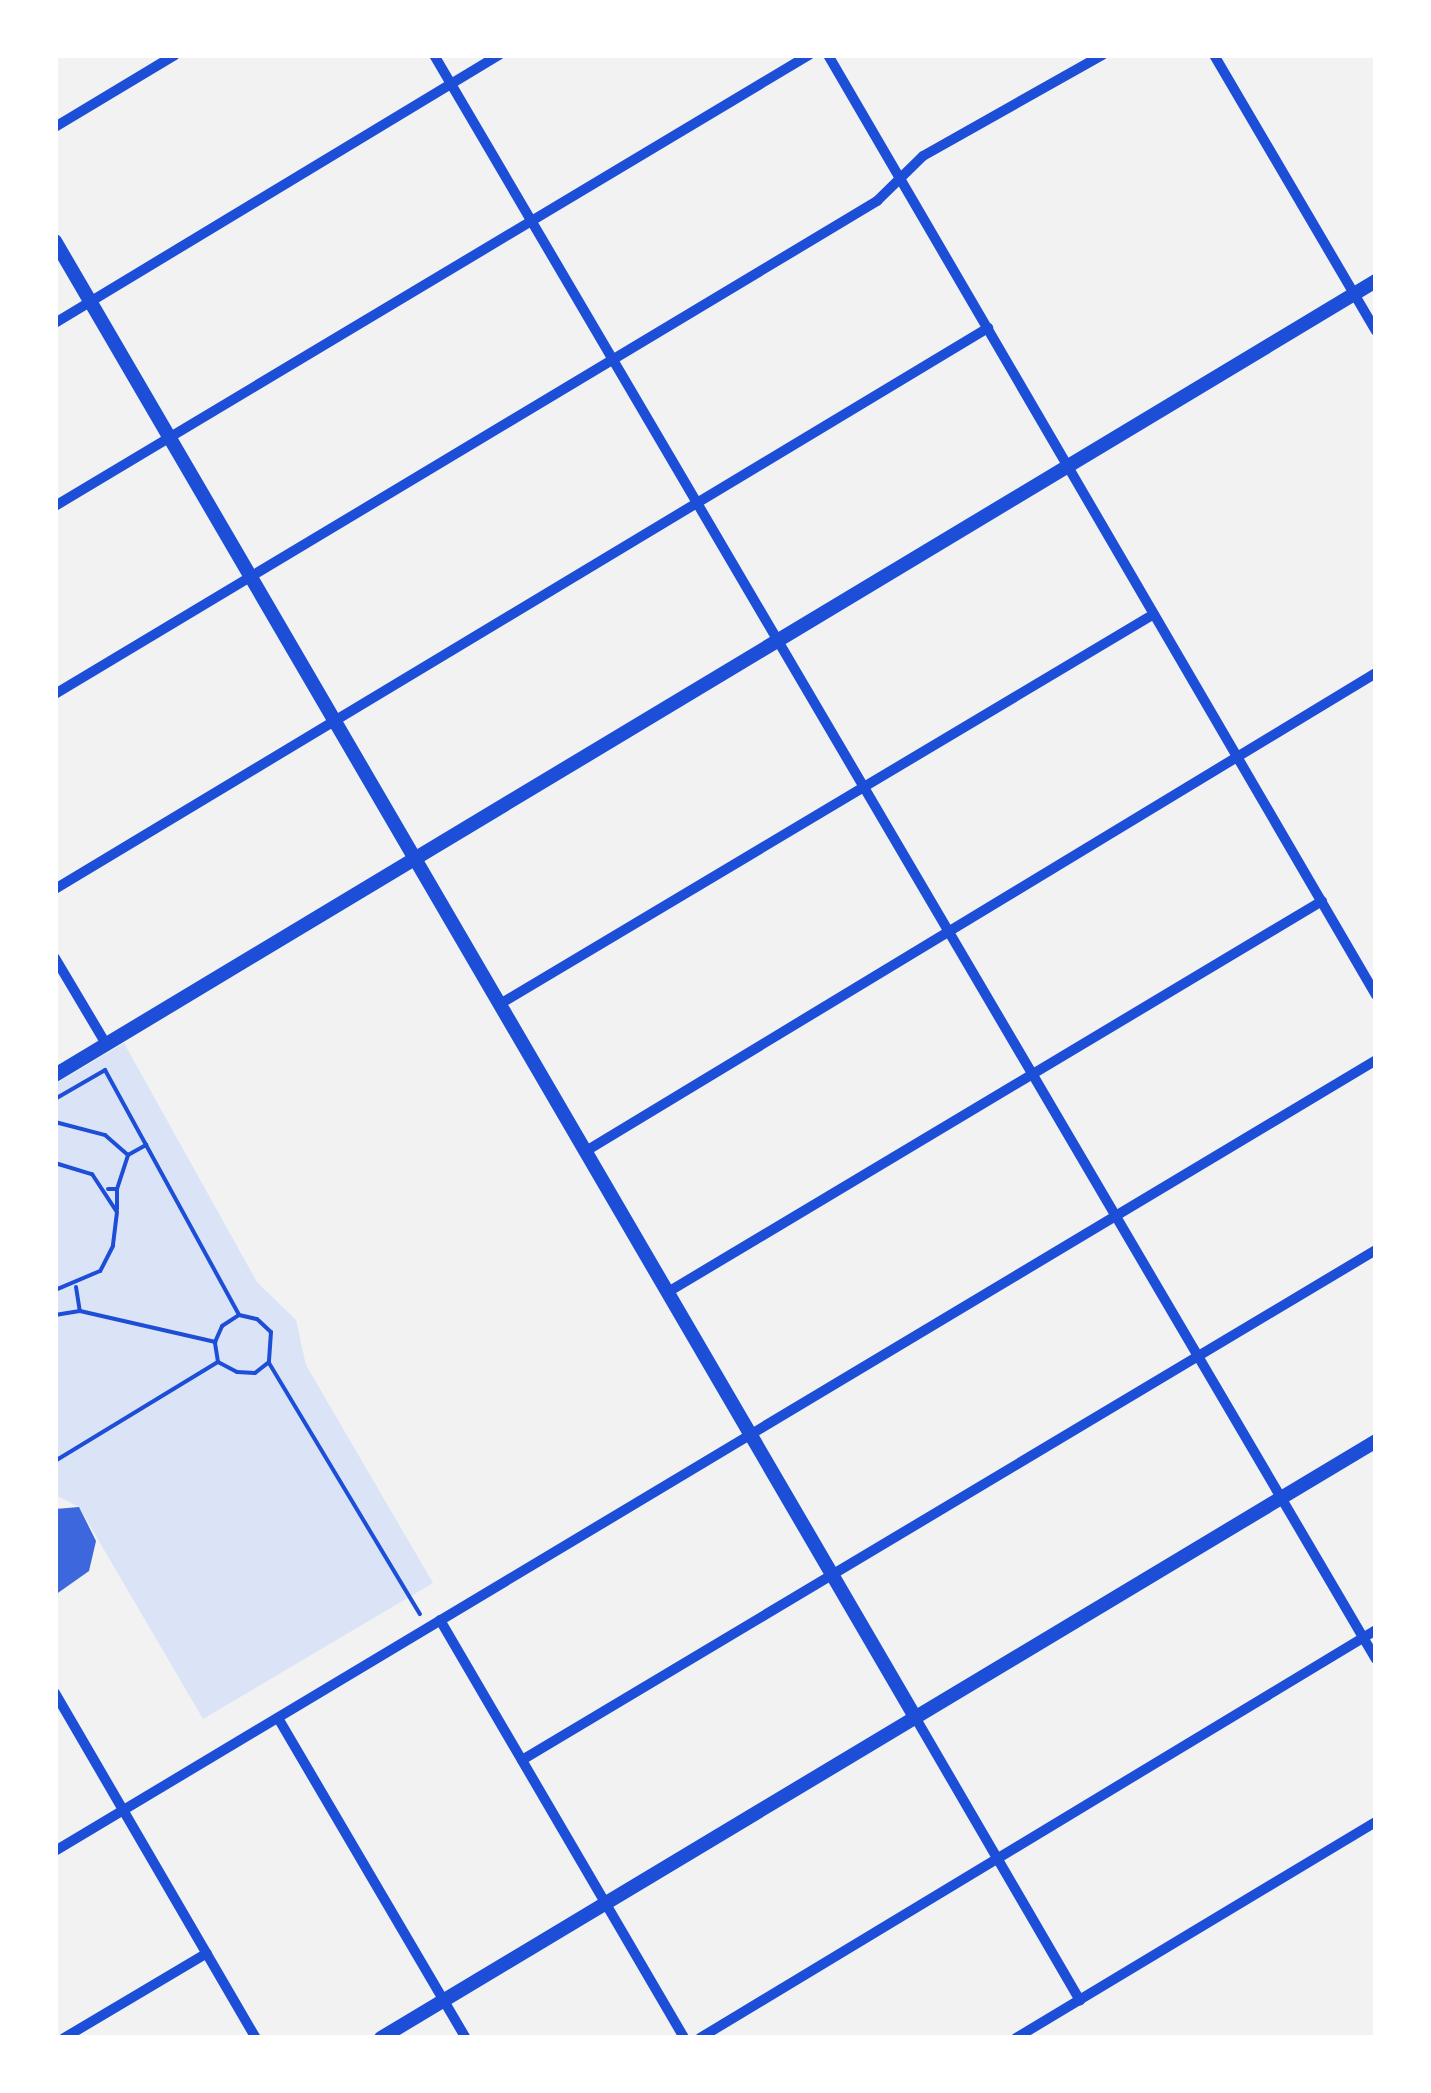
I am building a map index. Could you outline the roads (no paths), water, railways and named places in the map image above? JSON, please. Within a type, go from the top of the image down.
[{"type":"street","points":[[55,127],[176,55]]},
{"type":"street","points":[[434,55],[1376,1660]]},
{"type":"street","points":[[55,322],[499,55]]},
{"type":"street","points":[[55,506],[809,55]]},
{"type":"street","points":[[828,55],[1376,994]]},
{"type":"street","points":[[55,694],[877,201],[923,156],[1102,55]]},
{"type":"street","points":[[1214,55],[1376,331]]},
{"type":"street","points":[[55,241],[1080,2000]]},
{"type":"street","points":[[55,1075],[1376,281]]},
{"type":"street","points":[[55,889],[988,328]]},
{"type":"street","points":[[500,1004],[1154,614]]},
{"type":"street","points":[[586,1152],[1376,673]]},
{"type":"street","points":[[668,1292],[1322,902]]},
{"type":"street","points":[[55,958],[106,1044]]},
{"type":"street","points":[[55,1851],[1376,1060]]},
{"type":"street","points":[[522,1760],[1376,1250]]},
{"type":"street","points":[[381,2038],[1376,1441]]},
{"type":"street","points":[[440,1620],[684,2038]]},
{"type":"street","points":[[700,2038],[1376,1630]]},
{"type":"street","points":[[55,1693],[256,2038]]},
{"type":"street","points":[[278,1718],[466,2038]]},
{"type":"street","points":[[1016,2038],[1376,1822]]},
{"type":"street","points":[[64,2038],[207,1953]]}]
